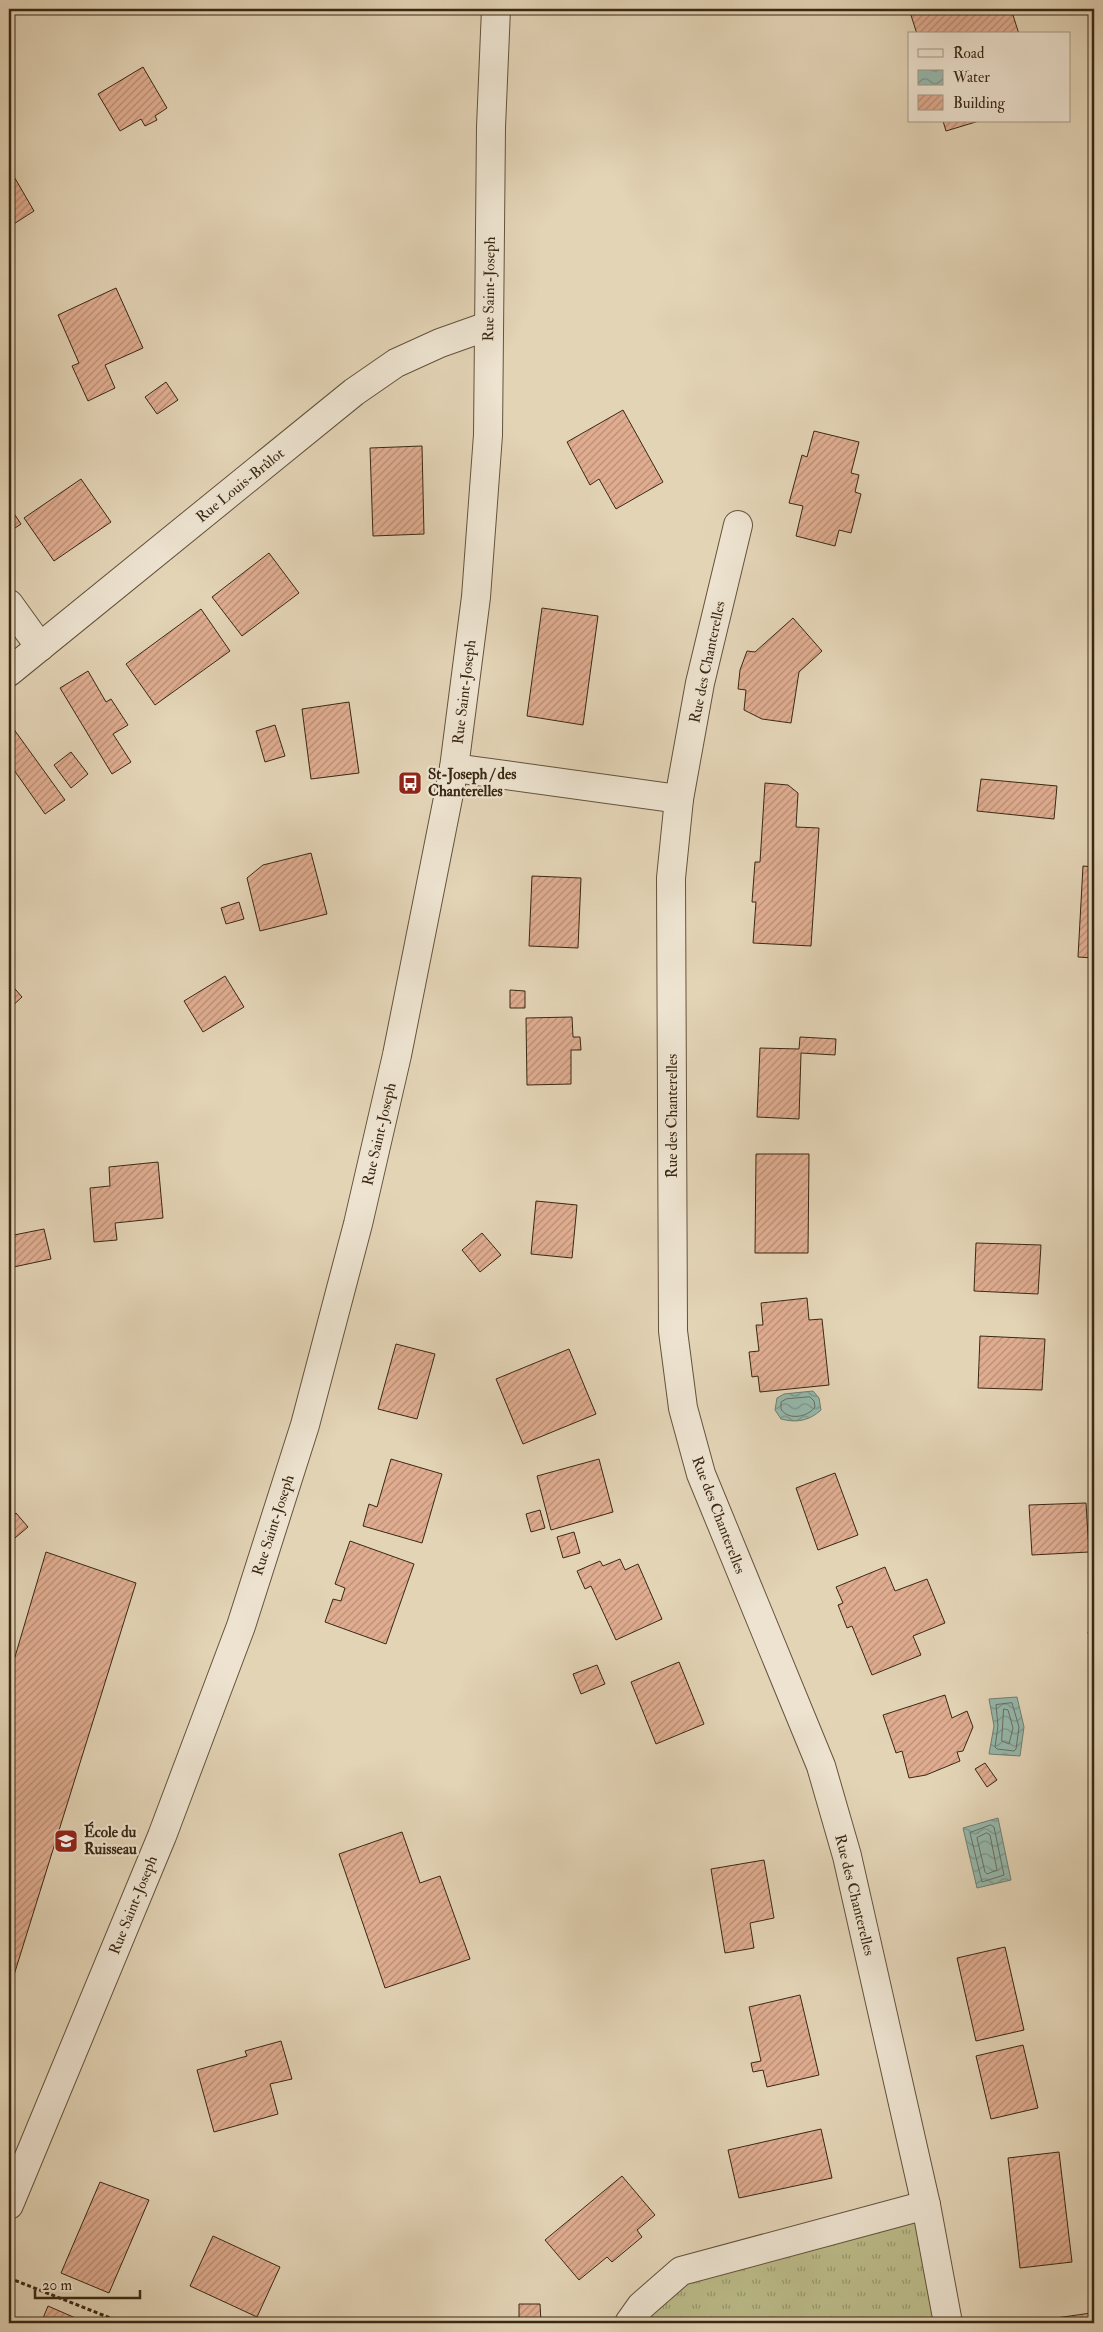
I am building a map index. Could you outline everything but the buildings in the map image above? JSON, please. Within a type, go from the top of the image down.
[{"type":"street","name":"Rue Saint-Joseph","points":[[9,2205],[162,1836],[241,1626],[305,1425],[358,1224],[397,1055],[454,768],[476,597],[488,435],[491,137],[496,9]]},
{"type":"street","name":"Rue Louis-Brûlot","points":[[9,672],[354,392],[396,363],[440,343],[488,326]]},
{"type":"street","name":"Rue des Chanterelles","points":[[738,525],[700,684],[679,799],[671,878],[673,1321],[684,1408],[701,1474],[820,1766],[847,1856],[926,2205],[948,2323]]},
{"type":"street","points":[[9,604],[40,647]]},
{"type":"street","points":[[454,768],[679,799]]},
{"type":"street","points":[[629,2323],[641,2306],[681,2271],[926,2205]]},
{"type":"path","points":[[9,2278],[123,2323]]},
{"type":"green space","points":[[926,2205],[948,2323],[629,2323],[658,2289]]},
{"type":"water","points":[[813,1391],[819,1398],[821,1410],[812,1417],[802,1420],[781,1419],[775,1410],[777,1398],[784,1394]]},
{"type":"water","points":[[1017,1697],[1024,1727],[1020,1756],[989,1754],[994,1726],[989,1699]]},
{"type":"water","points":[[998,1818],[1011,1880],[977,1888],[963,1828]]},
{"type":"place","name":"St-Joseph / des Chanterelles","points":[[410,783]]},
{"type":"place","name":"École du Ruisseau","points":[[66,1841]]}]
